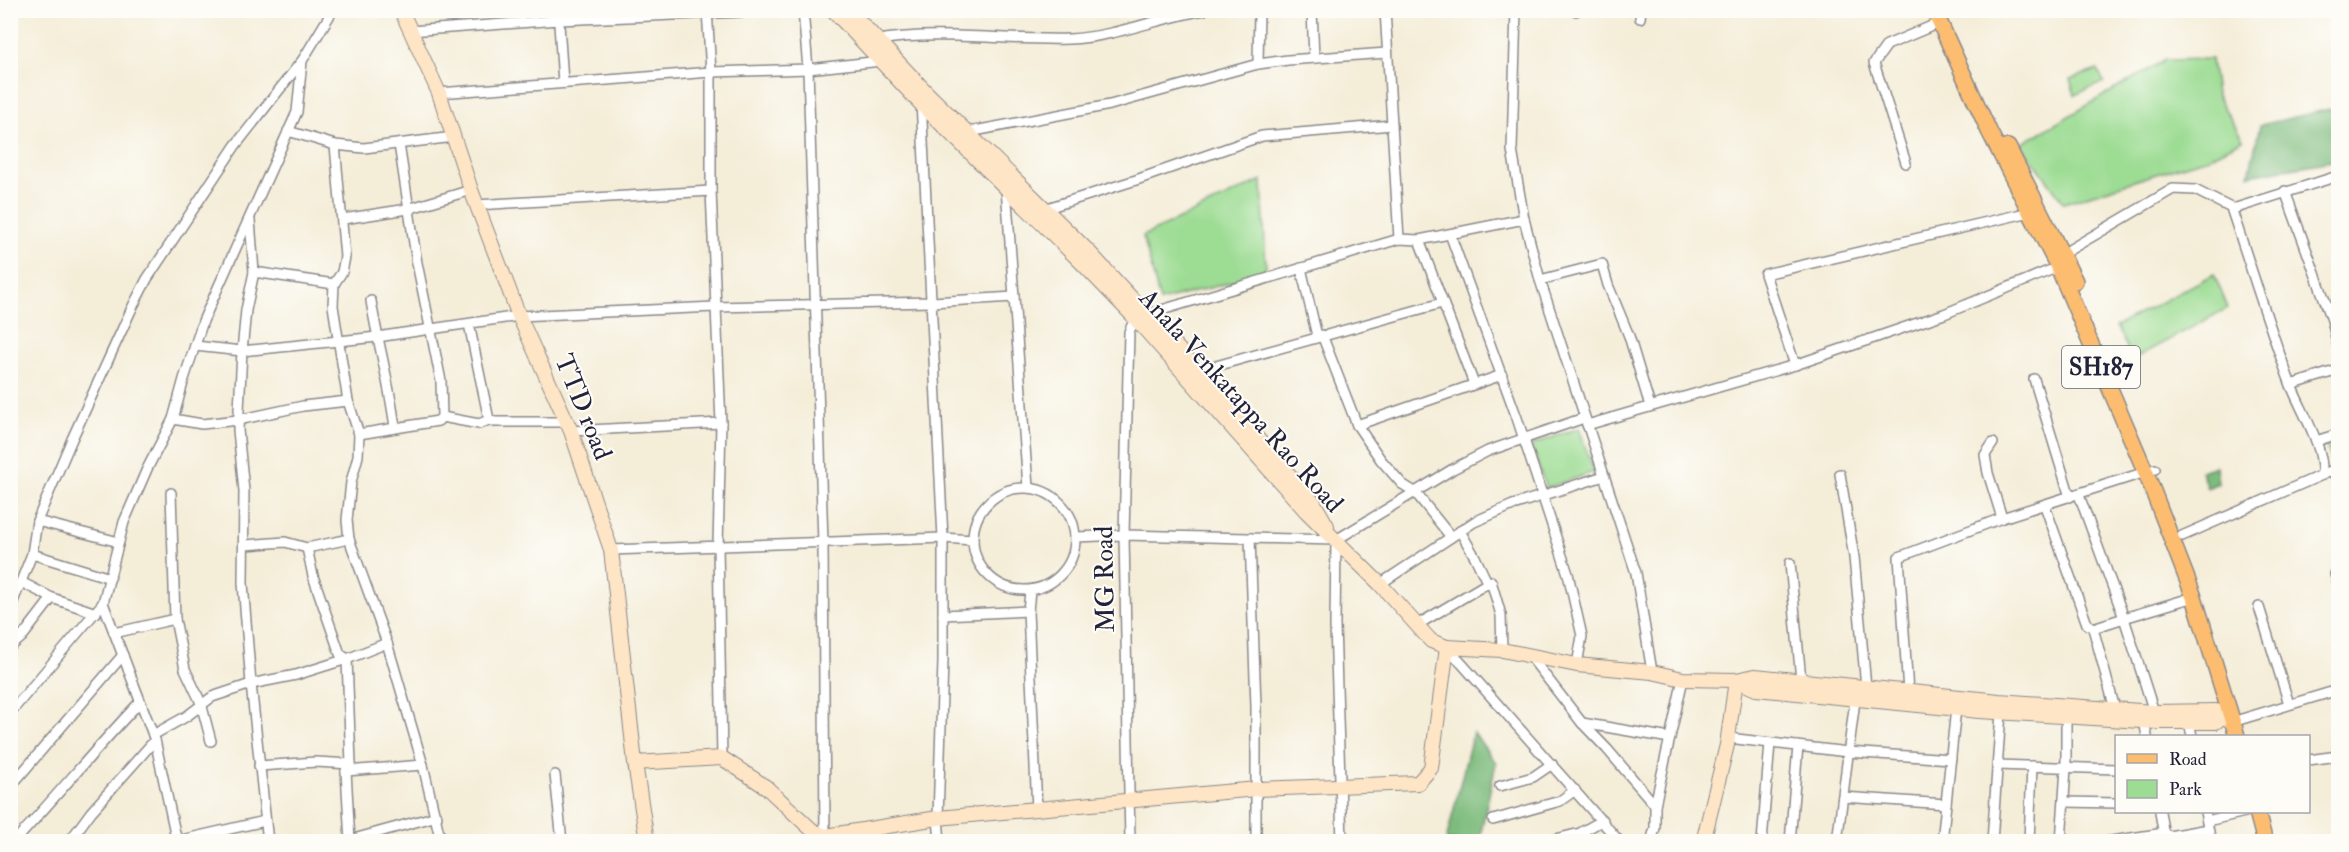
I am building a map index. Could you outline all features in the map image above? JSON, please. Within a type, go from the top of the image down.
[{"type":"main road","name":"TTD road","points":[[401,10],[439,93],[476,205],[519,316],[569,427],[611,550],[635,763],[647,842]]},
{"type":"main road","name":"Anala Venkatappa Rao Road","points":[[833,10],[881,61],[969,132],[1080,260],[1198,371],[1314,503],[1335,540]]},
{"type":"main road","name":"Anala Venkatappa Rao Road","points":[[849,10],[878,40],[954,134],[1006,188],[1037,211]]},
{"type":"main road","name":"SH187","points":[[1939,15],[1989,131],[2030,212],[2061,260]]},
{"type":"main road","name":"SH187","points":[[1939,15],[2000,132],[2061,260],[2151,471],[2182,536],[2203,594],[2233,723]]},
{"type":"main road","name":"Anala Venkatappa Rao Road","points":[[1141,316],[1306,511],[1335,540]]},
{"type":"main road","name":"SH187","points":[[2151,471],[2194,597],[2233,723],[2247,735]]},
{"type":"main road","points":[[1335,540],[1380,584],[1431,641],[1447,647],[1502,650],[1577,665],[1652,672],[1683,679],[1736,680],[1755,676],[2115,710],[2189,722],[2233,723]]},
{"type":"main road","points":[[635,763],[722,758],[766,787],[812,830],[825,836],[938,818],[1257,789],[1341,788],[1418,783],[1431,768],[1447,647]]},
{"type":"main road","points":[[1736,680],[1756,689],[2001,712],[2066,716],[2149,716],[2216,711],[2233,723]]},
{"type":"main road","points":[[1703,842],[1728,738],[1736,680]]},
{"type":"main road","points":[[2257,813],[2265,842]]},
{"type":"main road","points":[[2268,813],[2276,842]]},
{"type":"street","points":[[10,609],[32,554],[37,522],[72,439],[147,279],[235,146],[302,61],[333,10]]},
{"type":"street","points":[[410,31],[558,15],[790,10]]},
{"type":"street","points":[[804,10],[817,306],[823,543],[825,836]]},
{"type":"street","points":[[878,40],[909,35],[1071,39],[1112,32],[1203,10]]},
{"type":"street","points":[[1258,64],[1259,10]]},
{"type":"street","points":[[1312,10],[1314,58]]},
{"type":"street","points":[[1385,10],[1399,239]]},
{"type":"street","points":[[1516,10],[1512,150],[1524,219],[1540,280],[1636,573],[1652,672]]},
{"type":"street","points":[[707,12],[711,72],[711,191],[721,423],[718,546],[722,758]]},
{"type":"street","points":[[558,15],[563,82]]},
{"type":"street","points":[[1906,163],[1874,63],[1887,45],[1939,15]]},
{"type":"street","points":[[969,132],[1110,105],[1258,64],[1387,54]]},
{"type":"street","points":[[10,713],[103,603],[124,522],[142,479],[173,419],[195,346],[211,303],[297,112],[302,61]]},
{"type":"street","points":[[439,93],[711,72],[808,69],[881,61]]},
{"type":"street","points":[[924,98],[943,538],[938,818],[940,842]]},
{"type":"street","points":[[1037,211],[1136,180],[1262,136],[1392,125]]},
{"type":"street","points":[[288,131],[335,145],[364,148],[454,137]]},
{"type":"street","points":[[359,434],[438,421],[442,417],[441,381],[408,209],[399,144]]},
{"type":"street","points":[[335,145],[345,257],[342,272],[334,284],[333,306],[348,401],[359,434],[358,456],[351,482],[347,520],[349,539],[387,643],[437,816],[441,842]]},
{"type":"street","points":[[1076,537],[1124,535],[1335,540],[1453,469],[1488,451],[1524,438],[1650,406],[1795,365],[1944,314],[2061,260],[2173,189],[2195,190],[2233,209],[2338,176]]},
{"type":"street","points":[[1006,188],[1028,487]]},
{"type":"street","points":[[343,219],[408,209],[471,190]]},
{"type":"street","points":[[476,205],[711,191]]},
{"type":"street","points":[[2285,191],[2332,320],[2338,347]]},
{"type":"street","points":[[2231,208],[2291,385],[2316,441],[2323,463],[2322,475]]},
{"type":"street","points":[[1795,365],[1766,274],[2030,212]]},
{"type":"street","points":[[250,216],[254,272],[246,310],[238,420],[244,491],[243,583],[250,684],[268,842]]},
{"type":"street","points":[[1141,316],[1399,239],[1419,240],[1524,219]]},
{"type":"street","points":[[1450,234],[1524,438],[1568,574],[1582,636],[1577,665]]},
{"type":"street","points":[[1419,240],[1474,384]]},
{"type":"street","points":[[1540,280],[1602,264],[1611,294],[1629,336],[1650,406]]},
{"type":"street","points":[[1301,268],[1320,336],[1358,425],[1381,460],[1402,484],[1415,492],[1451,537]]},
{"type":"street","points":[[254,272],[334,284]]},
{"type":"street","points":[[195,346],[242,351],[338,342],[519,316],[716,307],[932,302],[1014,297]]},
{"type":"street","points":[[372,302],[377,337],[390,388],[395,428]]},
{"type":"street","points":[[1198,371],[1442,303]]},
{"type":"street","name":"MG Road","points":[[1130,842],[1124,535],[1129,332],[1141,316]]},
{"type":"street","points":[[469,324],[489,420]]},
{"type":"street","points":[[2291,385],[2338,370]]},
{"type":"street","points":[[1358,425],[1502,375]]},
{"type":"street","points":[[2034,379],[2075,496],[2124,618],[2149,716],[2147,735]]},
{"type":"street","points":[[173,419],[202,424],[238,420],[303,406],[348,401]]},
{"type":"street","points":[[442,417],[479,424],[489,420],[569,427],[721,423]]},
{"type":"street","points":[[2316,441],[2338,434]]},
{"type":"street","points":[[1993,443],[1985,455],[2002,518]]},
{"type":"street","points":[[2182,536],[2338,468]]},
{"type":"street","points":[[1908,692],[1899,557],[2002,518],[2151,471]]},
{"type":"street","points":[[1840,474],[1854,557],[1866,687]]},
{"type":"street","points":[[1380,584],[1460,531],[1513,505],[1604,476]]},
{"type":"street","points":[[1028,487],[1052,494],[1070,513],[1076,537],[1071,563],[1054,582],[1030,591],[1013,590],[997,583],[984,572],[976,557],[973,540],[980,512],[1000,493],[1028,487]]},
{"type":"street","points":[[171,493],[175,619],[185,669],[201,703],[211,741]]},
{"type":"street","points":[[2045,506],[2087,624],[2093,628],[2115,710]]},
{"type":"street","points":[[37,522],[119,542]]},
{"type":"street","points":[[1460,531],[1487,582]]},
{"type":"street","points":[[611,550],[943,538],[973,540]]},
{"type":"street","points":[[1250,538],[1256,706],[1256,842]]},
{"type":"street","points":[[245,545],[285,542],[307,548],[349,539]]},
{"type":"street","points":[[1335,540],[1335,625],[1342,842]]},
{"type":"street","points":[[307,548],[313,576],[340,654],[347,659]]},
{"type":"street","points":[[32,554],[110,578]]},
{"type":"street","points":[[1790,563],[1801,680]]},
{"type":"street","points":[[1417,625],[1491,581],[1501,615],[1502,650]]},
{"type":"street","points":[[21,582],[52,598],[96,613]]},
{"type":"street","points":[[1030,591],[1028,611],[1037,810]]},
{"type":"street","points":[[2093,628],[2194,597]]},
{"type":"street","points":[[10,647],[22,637],[52,598]]},
{"type":"street","points":[[103,603],[154,738],[177,841],[266,821]]},
{"type":"street","points":[[2259,608],[2289,704]]},
{"type":"street","points":[[943,615],[1028,611]]},
{"type":"street","points":[[114,633],[175,619]]},
{"type":"street","points":[[69,842],[91,812],[154,738],[187,716],[201,703],[250,684],[296,675],[347,659],[387,643]]},
{"type":"street","points":[[1447,647],[1603,820],[1620,842]]},
{"type":"street","points":[[10,787],[123,655]]},
{"type":"street","points":[[1529,655],[1582,723],[1655,805]]},
{"type":"street","points":[[347,659],[350,841],[437,816]]},
{"type":"street","points":[[1651,842],[1655,828],[1655,805],[1683,679]]},
{"type":"street","points":[[2233,723],[2338,690]]},
{"type":"street","points":[[1837,842],[1855,700]]},
{"type":"street","points":[[14,842],[92,752],[140,703]]},
{"type":"street","points":[[1942,842],[1956,708]]},
{"type":"street","points":[[1992,842],[2001,712]]},
{"type":"street","points":[[2061,842],[2065,802],[2066,716]]},
{"type":"street","points":[[2189,722],[2192,735]]},
{"type":"street","points":[[1582,723],[1670,738]]},
{"type":"street","points":[[1728,738],[1848,752],[1951,759]]},
{"type":"street","points":[[1762,842],[1770,743]]},
{"type":"street","points":[[1790,842],[1798,746]]},
{"type":"street","points":[[2310,760],[2338,756]]},
{"type":"street","points":[[259,766],[316,762],[348,767],[423,765]]},
{"type":"street","points":[[1500,786],[1533,777],[1552,764]]},
{"type":"street","points":[[1997,765],[2115,769]]},
{"type":"street","points":[[2029,842],[2032,766]]},
{"type":"street","points":[[555,776],[562,842]]},
{"type":"street","points":[[1493,820],[1560,801],[1575,790]]},
{"type":"street","points":[[1843,797],[1946,804]]},
{"type":"street","points":[[2065,802],[2115,803]]},
{"type":"street","points":[[2160,813],[2164,837]]},
{"type":"street","points":[[2105,842],[2169,836],[2206,820],[2240,813]]},
{"type":"street","points":[[1544,842],[1580,833],[1603,820]]},
{"type":"street","points":[[2206,820],[2211,842]]},
{"type":"green space","points":[[2211,59],[2216,94],[2243,140],[2207,158],[2064,203],[2021,144],[2165,60]]},
{"type":"green space","points":[[2098,70],[2104,82],[2075,95],[2070,79]]},
{"type":"green space","points":[[2334,108],[2338,160],[2249,175],[2260,125]]},
{"type":"green space","points":[[1262,180],[1266,269],[1258,275],[1160,301],[1143,236]]},
{"type":"green space","points":[[2214,274],[2228,308],[2133,359],[2116,326]]},
{"type":"green space","points":[[1579,428],[1594,472],[1546,488],[1531,445]]},
{"type":"green space","points":[[2338,436],[2338,468],[2335,469],[2324,441]]},
{"type":"green space","points":[[2216,466],[2218,483],[2207,488],[2201,471]]},
{"type":"green space","points":[[1473,732],[1496,763],[1479,841],[1446,841]]}]
